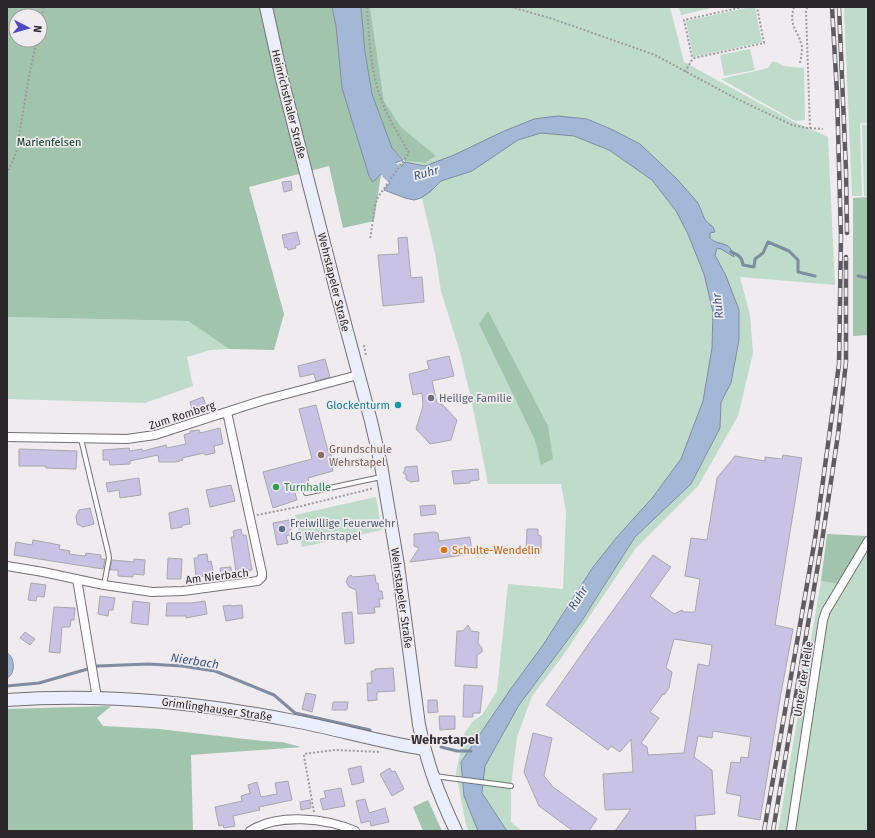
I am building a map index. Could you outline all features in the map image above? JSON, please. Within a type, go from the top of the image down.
[{"type":"main road","name":"Heinrichsthaler Straße","points":[[266,7],[282,78],[314,200]]},
{"type":"main road","name":"Wehrstapeler Straße","points":[[314,200],[371,421],[379,478],[397,558],[419,725],[424,750],[437,776],[439,797],[456,831]]},
{"type":"main road","name":"Grimlinghauser Straße","points":[[7,700],[41,698],[97,698],[174,702],[294,721],[424,750]]},
{"type":"street","name":"Zum Romberg","points":[[7,436],[81,439],[140,439],[264,400],[358,375]]},
{"type":"street","name":"Am Nierbach","points":[[7,566],[141,591],[183,591],[258,581],[262,577],[262,573],[227,412]]},
{"type":"street","name":"Unter der Helle","points":[[791,831],[822,620],[868,541]]},
{"type":"street","points":[[77,579],[97,698]]},
{"type":"street","points":[[250,831],[267,823],[282,820],[316,821],[345,827],[355,831]]},
{"type":"lane","points":[[81,439],[109,558],[104,585]]},
{"type":"lane","points":[[306,494],[379,478]]},
{"type":"lane","points":[[437,776],[511,786]]},
{"type":"path","points":[[367,7],[372,66],[378,89],[387,113],[409,153],[382,191],[375,204],[370,240]]},
{"type":"path","points":[[511,7],[554,20],[655,55],[735,98],[792,125],[823,129]]},
{"type":"path","points":[[685,72],[693,58],[684,20],[743,7]]},
{"type":"path","points":[[693,58],[764,43],[756,7]]},
{"type":"path","points":[[794,7],[792,20],[801,46],[800,64]]},
{"type":"path","points":[[807,7],[810,128]]},
{"type":"path","points":[[7,174],[16,153],[35,48]]},
{"type":"path","points":[[250,516],[302,506],[376,487],[379,478]]},
{"type":"path","points":[[316,821],[304,754],[334,750],[383,752]]},
{"type":"green space","name":"Marienfelsen","points":[[7,7],[332,7],[336,26],[342,88],[369,176],[373,182],[381,174],[374,221],[343,228],[329,166],[249,187],[284,314],[274,350],[229,349],[188,321],[7,317]]},
{"type":"green space","points":[[361,7],[370,7],[384,101],[401,127],[436,156],[425,163],[405,161],[392,148],[372,94],[365,52]]},
{"type":"green space","points":[[370,7],[670,7],[684,62],[794,122],[828,137],[835,285],[740,277],[750,315],[753,353],[738,416],[698,486],[635,549],[562,657],[532,696],[517,737],[511,786],[511,822],[522,831],[507,831],[482,793],[485,766],[519,705],[581,622],[635,537],[691,484],[720,428],[721,402],[731,383],[739,340],[704,274],[713,312],[712,348],[703,401],[681,459],[653,497],[617,537],[593,567],[543,645],[461,762],[478,831],[469,831],[466,825],[456,773],[464,734],[473,721],[482,715],[497,691],[508,584],[563,589],[566,512],[561,484],[488,484],[472,403],[460,352],[441,291],[435,253],[417,177],[392,166],[405,161],[425,163],[435,156],[401,127],[384,101]]},
{"type":"green space","points":[[679,7],[716,7],[681,15]]},
{"type":"green space","points":[[755,7],[762,42],[693,57],[686,21]]},
{"type":"green space","points":[[844,7],[868,7],[868,123],[860,123],[862,196],[852,196]]},
{"type":"green space","points":[[750,49],[755,70],[724,76],[720,55]]},
{"type":"green space","points":[[772,62],[777,62],[783,66],[804,68],[805,120],[795,121],[721,79],[768,68]]},
{"type":"green space","points":[[862,125],[868,125],[868,196],[864,196]]},
{"type":"green space","points":[[868,197],[868,335],[853,336],[853,198]]},
{"type":"green space","points":[[488,311],[548,426],[553,459],[541,465],[535,440],[479,324]]},
{"type":"green space","points":[[7,317],[188,321],[229,349],[210,350],[187,357],[193,386],[145,403],[7,399]]},
{"type":"green space","points":[[376,497],[382,530],[302,547],[295,515]]},
{"type":"green space","points":[[827,534],[868,536],[868,548],[838,584],[821,581]]},
{"type":"green space","points":[[868,548],[868,831],[792,831],[826,615]]},
{"type":"green space","points":[[821,581],[838,584],[822,610],[789,831],[778,831]]},
{"type":"green space","points":[[111,706],[97,718],[103,726],[159,729],[282,742],[301,747],[191,755],[193,831],[7,831],[7,709]]},
{"type":"green space","points":[[428,800],[442,831],[423,831],[413,807]]},
{"type":"water","points":[[332,7],[361,7],[365,52],[372,94],[392,148],[403,160],[390,165],[373,182],[369,176],[342,88],[336,26]]},
{"type":"water","points":[[558,116],[587,119],[640,144],[677,179],[698,203],[705,220],[713,227],[715,232],[710,233],[710,238],[713,241],[727,245],[732,251],[734,257],[717,248],[715,255],[726,276],[739,310],[739,340],[731,383],[721,402],[720,428],[691,484],[635,537],[581,622],[519,705],[485,766],[482,793],[507,831],[478,831],[464,796],[461,762],[543,645],[593,567],[617,537],[653,497],[681,459],[703,401],[712,348],[713,312],[704,274],[687,232],[676,211],[652,180],[609,150],[574,136],[541,133],[518,140],[472,171],[441,181],[421,198],[414,200],[384,190],[405,162],[425,166],[454,155],[502,132],[534,119]]},
{"type":"water","points":[[7,653],[12,658],[13,669],[10,676],[7,678]]},
{"type":"building","points":[[291,181],[292,190],[284,192],[282,182]]},
{"type":"building","points":[[297,232],[300,244],[295,246],[296,248],[288,250],[287,247],[285,248],[282,235]]},
{"type":"building","points":[[407,237],[411,278],[422,277],[424,302],[383,306],[378,255],[399,254],[398,238]]},
{"type":"building","name":"Heilige Familie","points":[[449,356],[454,376],[432,381],[437,403],[443,405],[457,420],[451,440],[430,444],[416,429],[423,406],[422,393],[413,395],[409,374],[429,369],[427,361]]},
{"type":"building","points":[[325,359],[330,377],[316,381],[314,374],[300,377],[298,366]]},
{"type":"building","points":[[203,397],[207,408],[193,413],[190,402]]},
{"type":"building","name":"Grundschule Wehrstapel","points":[[316,405],[328,451],[330,450],[333,471],[308,478],[310,485],[294,489],[297,500],[273,508],[263,472],[312,459],[299,409]]},
{"type":"building","points":[[220,428],[223,444],[214,446],[215,453],[205,455],[204,453],[182,458],[183,460],[176,462],[159,462],[158,455],[130,461],[130,464],[110,465],[109,460],[103,460],[103,450],[129,448],[130,451],[142,449],[143,451],[166,445],[167,448],[186,444],[184,435],[190,433],[190,431],[199,430],[200,433]]},
{"type":"building","points":[[19,449],[77,451],[76,469],[46,468],[46,466],[19,466]]},
{"type":"building","points":[[783,455],[802,458],[775,625],[793,629],[760,820],[738,816],[741,796],[726,793],[731,762],[740,763],[741,757],[748,758],[751,737],[713,731],[712,738],[698,736],[694,757],[712,770],[715,814],[695,816],[696,831],[615,831],[631,809],[605,810],[603,774],[633,772],[631,739],[620,752],[611,746],[608,750],[546,705],[653,555],[671,567],[650,596],[674,614],[682,610],[684,612],[695,612],[700,579],[685,576],[691,538],[707,540],[717,478],[735,456],[765,461],[765,457],[782,459]],"holes":[[[674,639],[712,645],[709,666],[698,664],[684,753],[648,755],[647,747],[641,743],[659,718],[650,712],[669,688],[672,672],[666,668]]]},
{"type":"building","points":[[417,466],[419,481],[410,482],[406,479],[406,475],[403,473],[405,467]]},
{"type":"building","points":[[478,469],[479,480],[470,481],[470,483],[454,484],[452,471]]},
{"type":"building","points":[[139,478],[141,495],[120,498],[119,490],[108,492],[106,483]]},
{"type":"building","points":[[231,485],[235,501],[210,507],[206,490]]},
{"type":"building","points":[[435,505],[436,514],[421,516],[420,506]]},
{"type":"building","points":[[90,508],[94,524],[83,527],[77,524],[76,516],[79,510]]},
{"type":"building","points":[[188,508],[190,524],[171,529],[169,513]]},
{"type":"building","name":"Freiwillige Feuerwehr LG Wehrstapel","points":[[289,520],[292,535],[286,536],[288,543],[277,545],[273,523]]},
{"type":"building","points":[[241,529],[242,535],[246,535],[252,570],[236,572],[231,537],[234,537],[233,531]]},
{"type":"building","points":[[527,529],[538,529],[538,535],[541,536],[541,553],[526,552]]},
{"type":"building","name":"Schulte-Wendelin","points":[[438,533],[439,541],[470,537],[472,554],[410,562],[419,548],[414,546],[414,534]]},
{"type":"building","points":[[33,540],[60,545],[59,549],[70,551],[69,554],[85,556],[86,553],[101,555],[101,559],[105,559],[103,569],[14,555],[16,542],[32,545]]},
{"type":"building","points":[[207,554],[208,562],[211,561],[214,575],[196,577],[194,558],[198,558],[198,555]]},
{"type":"building","points":[[168,558],[182,559],[181,579],[167,579]]},
{"type":"building","points":[[134,559],[145,560],[144,575],[133,574],[133,577],[118,576],[118,570],[110,570],[112,560],[134,562]]},
{"type":"building","points":[[231,567],[232,576],[222,578],[220,568]]},
{"type":"building","points":[[351,575],[353,577],[375,575],[379,591],[382,591],[383,599],[379,599],[380,607],[374,607],[375,613],[358,614],[356,590],[349,587],[346,582],[348,577]]},
{"type":"building","points":[[31,583],[46,585],[44,597],[37,596],[36,601],[28,600]]},
{"type":"building","points":[[100,596],[115,598],[113,610],[109,610],[108,616],[98,614]]},
{"type":"building","points":[[133,601],[150,603],[148,625],[131,623]]},
{"type":"building","points":[[205,601],[207,614],[186,618],[186,616],[166,616],[167,603],[191,603]]},
{"type":"building","points":[[242,605],[243,618],[226,621],[223,606]]},
{"type":"building","points":[[54,607],[75,608],[74,620],[71,620],[70,627],[62,627],[60,653],[49,652]]},
{"type":"building","points":[[352,612],[354,643],[345,644],[342,613]]},
{"type":"building","points":[[468,625],[471,631],[479,632],[478,643],[482,648],[482,652],[477,655],[477,668],[455,666],[457,631],[463,631]]},
{"type":"building","points":[[25,632],[35,639],[30,645],[20,638]]},
{"type":"building","points":[[393,668],[395,691],[377,692],[377,700],[368,701],[367,683],[372,683],[371,671],[375,671],[375,669]]},
{"type":"building","points":[[464,685],[483,686],[480,713],[473,713],[473,717],[463,717]]},
{"type":"building","points":[[306,693],[316,695],[312,712],[302,709]]},
{"type":"building","points":[[428,700],[437,700],[438,712],[428,713]]},
{"type":"building","points":[[333,702],[348,702],[347,710],[332,710]]},
{"type":"building","points":[[439,716],[455,716],[455,729],[440,730]]},
{"type":"building","points":[[533,733],[552,738],[544,776],[553,787],[597,819],[589,831],[573,831],[539,806],[524,772]]},
{"type":"building","points":[[361,766],[364,782],[352,785],[348,769]]},
{"type":"building","points":[[390,768],[392,772],[395,771],[404,789],[392,796],[380,774]]},
{"type":"building","points":[[288,781],[292,800],[259,807],[260,810],[233,816],[235,826],[224,828],[223,825],[219,826],[215,807],[242,801],[241,796],[250,793],[248,785],[257,782],[261,797],[277,794],[275,783]]},
{"type":"building","points":[[341,788],[345,806],[323,810],[320,799],[326,798],[324,791]]},
{"type":"building","points":[[365,799],[369,813],[385,808],[389,822],[371,826],[370,821],[361,823],[356,801]]},
{"type":"building","points":[[310,800],[311,808],[301,810],[300,802]]},
{"type":"waterway","name":"Ruhr","points":[[376,146],[383,161],[391,172],[403,178],[411,179],[420,177]]},
{"type":"waterway","points":[[731,252],[740,257],[743,265],[754,267],[755,259],[763,253],[768,242],[789,251],[798,260],[798,272],[815,276]]},
{"type":"waterway","points":[[858,276],[868,278]]},
{"type":"waterway","name":"Nierbach","points":[[7,686],[39,683],[98,666],[148,664],[182,666],[215,671],[274,695],[295,713],[370,730]]},
{"type":"waterway","name":"Nierbach","points":[[441,747],[457,751],[471,751]]},
{"type":"railway","points":[[764,831],[815,539],[839,364],[841,237],[837,93],[832,7]]},
{"type":"railway","points":[[839,7],[847,233]]},
{"type":"railway","points":[[773,831],[822,541],[838,435],[846,362],[846,257]]},
{"type":"place","name":"Heilige Familie","points":[[431,398]]},
{"type":"place","name":"Glockenturm","points":[[398,405]]},
{"type":"place","name":"Grundschule Wehrstapel","points":[[321,455]]},
{"type":"place","name":"Turnhalle","points":[[276,487]]},
{"type":"place","name":"Freiwillige Feuerwehr LG Wehrstapel","points":[[282,529]]},
{"type":"place","name":"Schulte-Wendelin","points":[[444,550]]},
{"type":"district","name":"Wehrstapel","points":[[445,739]]}]
